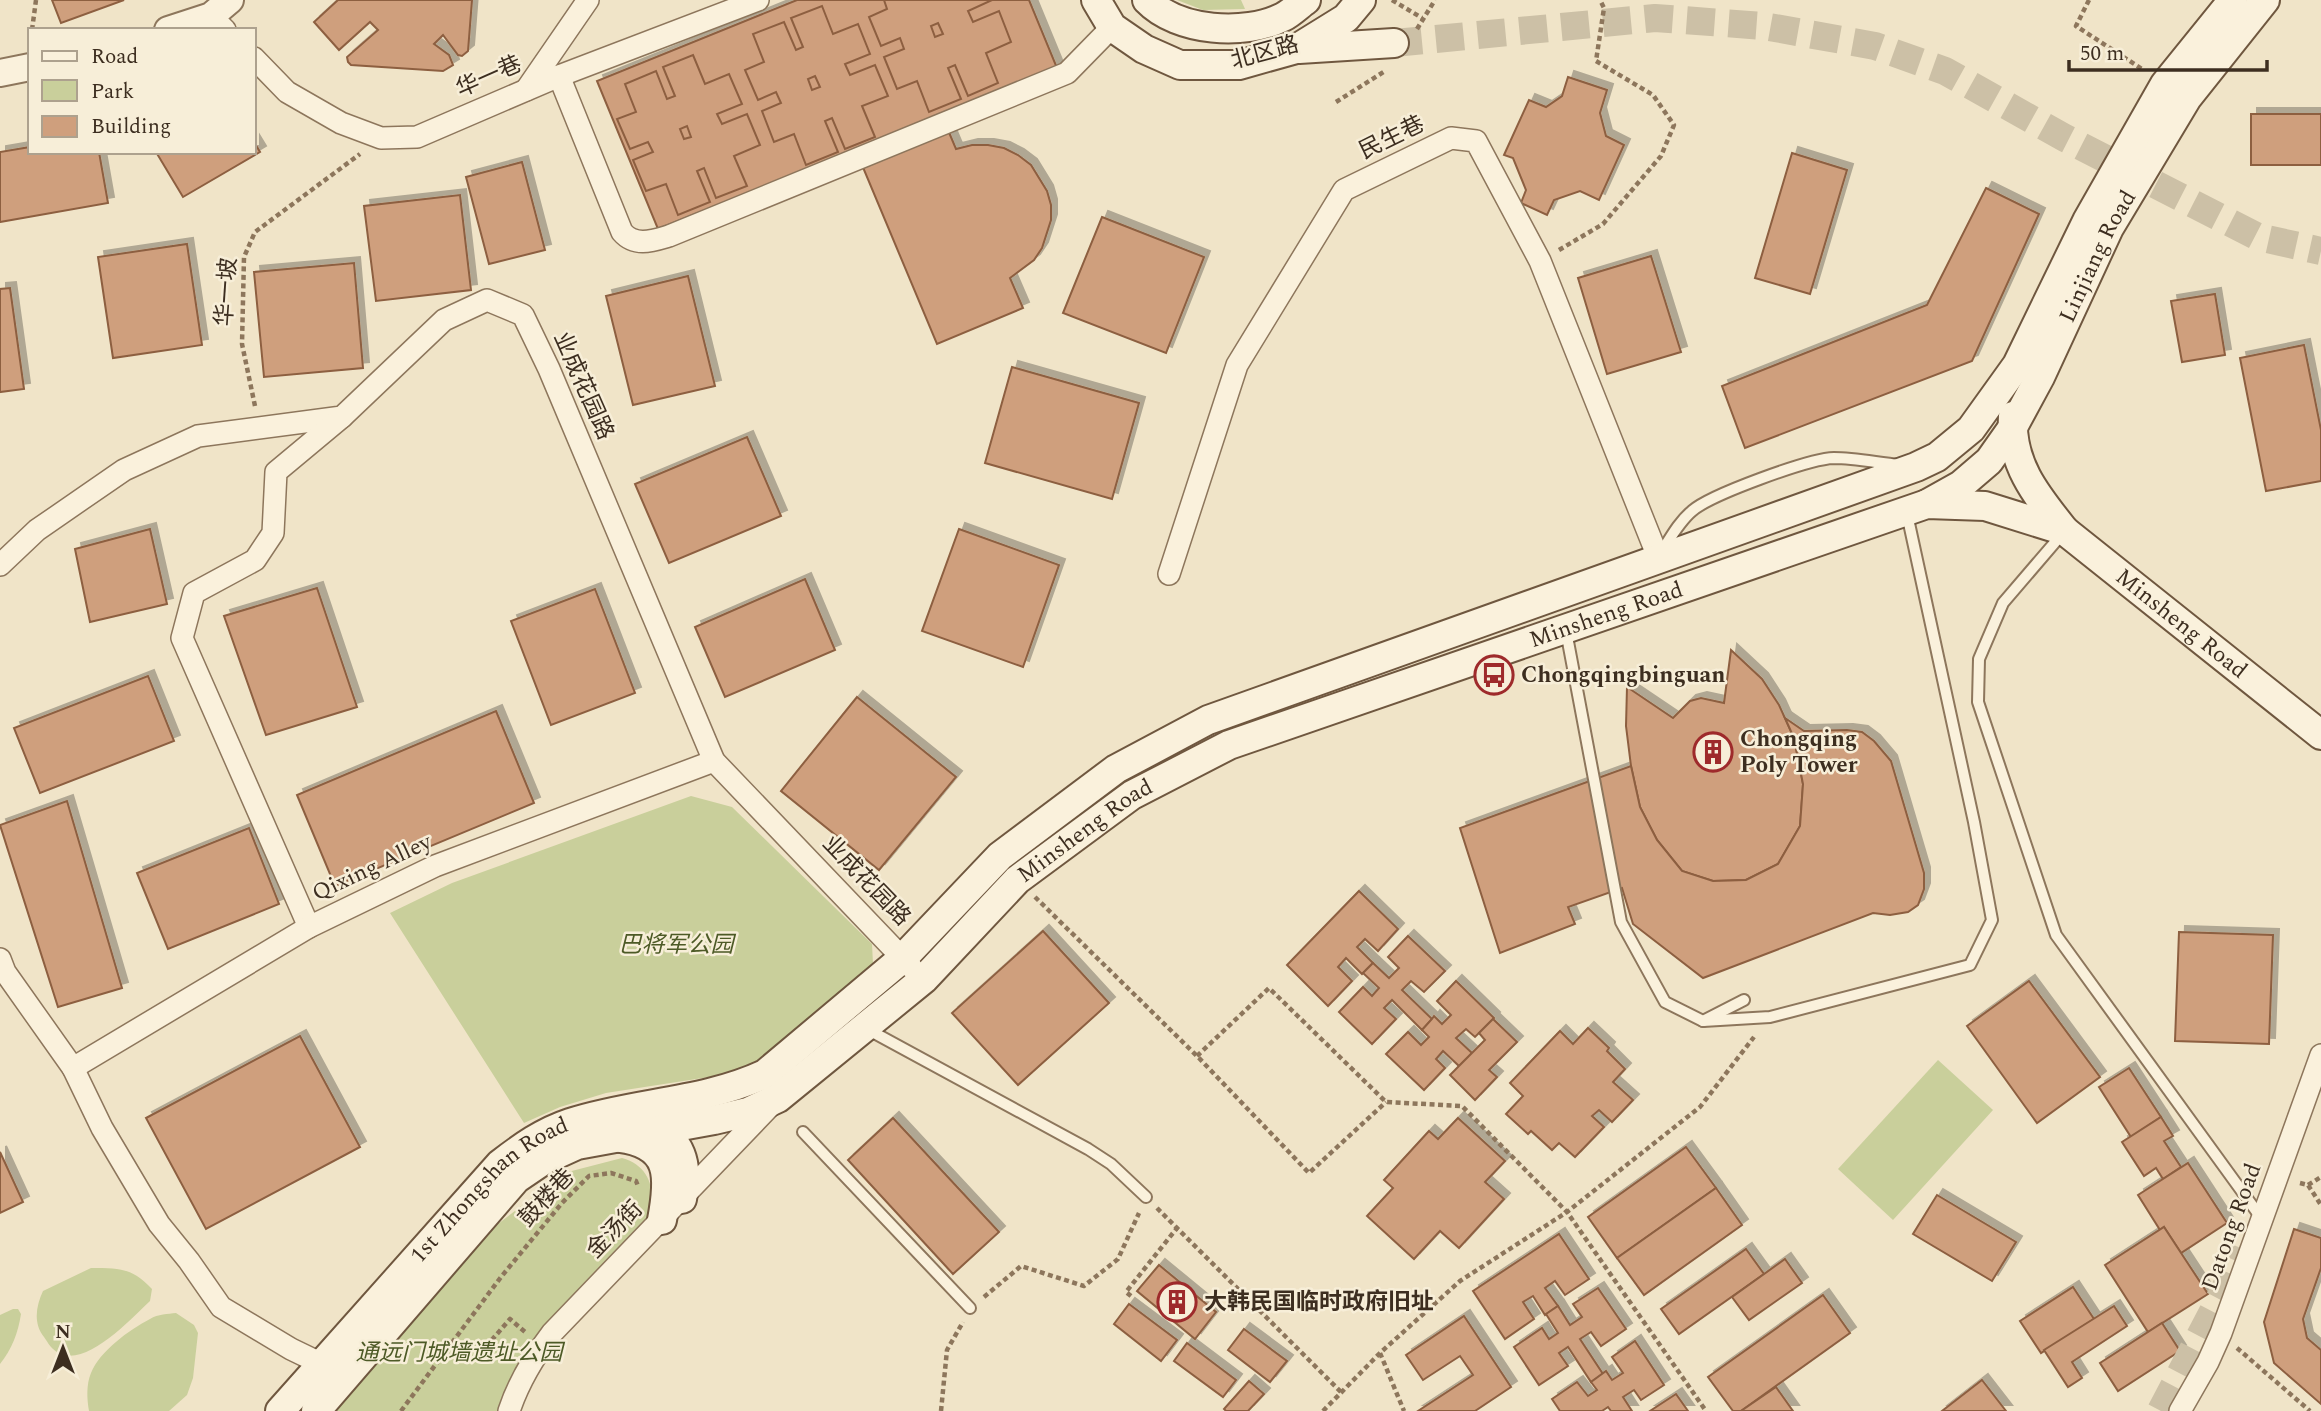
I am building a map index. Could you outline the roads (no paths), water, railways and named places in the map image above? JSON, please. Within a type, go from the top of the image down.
[{"type":"main road","name":"北区路","points":[[1096,0],[1112,27],[1144,49],[1180,65],[1239,65],[1296,49],[1350,6]]},
{"type":"main road","name":"北区路","points":[[1147,0],[1186,23],[1224,30],[1258,25],[1284,16],[1306,0]]},
{"type":"main road","name":"Linjiang Road","points":[[2017,365],[2087,221],[2165,84],[2233,0]]},
{"type":"main road","name":"Linjiang Road","points":[[1917,508],[1961,485],[1989,461],[2013,427],[2040,377],[2109,228],[2187,98],[2265,0]]},
{"type":"main road","points":[[1296,49],[1392,55]]},
{"type":"main road","points":[[2017,365],[2013,427],[2021,470],[2065,531]]},
{"type":"main road","name":"Minsheng Road","points":[[771,1086],[903,958],[1000,856],[1127,762],[1208,720],[1916,467],[1937,457],[1971,429],[2017,365]]},
{"type":"main road","name":"Minsheng Road","points":[[771,1086],[864,1027],[924,979],[1017,880],[1132,795],[1229,745],[1917,508],[1985,506],[2065,531],[2321,735]]},
{"type":"main road","name":"1st Zhongshan Road","points":[[316,1411],[516,1179],[544,1160],[613,1126],[742,1085],[771,1086]]},
{"type":"main road","points":[[662,1129],[748,1112],[771,1086]]},
{"type":"main road","points":[[613,1126],[634,1116],[662,1129],[681,1153],[686,1179],[682,1199]]},
{"type":"main road","name":"1st Zhongshan Road","points":[[279,1411],[500,1164],[532,1139],[569,1123],[613,1126]]},
{"type":"main road","points":[[613,1126],[655,1150],[663,1163],[666,1199],[662,1220]]},
{"type":"street","points":[[526,90],[588,0]]},
{"type":"street","name":"华一巷","points":[[256,60],[287,92],[341,123],[381,138],[417,137],[559,76],[758,0]]},
{"type":"street","points":[[175,28],[222,15]]},
{"type":"street","points":[[559,76],[622,232],[627,237],[643,243],[669,236],[1067,73],[1112,27]]},
{"type":"street","points":[[0,73],[28,67]]},
{"type":"street","name":"民生巷","points":[[1169,574],[1237,365],[1345,190],[1451,138],[1476,141],[1540,261],[1658,557]]},
{"type":"street","name":"业成花园路","points":[[309,927],[182,638],[194,593],[255,560],[273,533],[276,472],[342,416],[444,320],[487,300],[523,315],[549,369],[714,761],[924,979]]},
{"type":"street","points":[[0,565],[37,530],[124,470],[198,436],[342,416]]},
{"type":"street","name":"Qixing Alley","points":[[73,1068],[309,927],[435,866],[714,761]]},
{"type":"street","points":[[0,959],[5,972],[73,1068],[102,1128],[159,1224],[221,1307],[291,1349],[322,1364]]},
{"type":"street","name":"Datong Road","points":[[2180,1411],[2221,1334],[2321,1055]]},
{"type":"street","name":"金汤街","points":[[509,1411],[518,1382],[552,1334],[682,1199],[771,1086]]},
{"type":"lane","name":"Minsheng Road","points":[[1658,557],[1681,523],[1708,500],[1802,464],[1835,458],[1916,467]]},
{"type":"lane","points":[[1565,629],[1621,922],[1665,1002],[1703,1021],[1770,1017],[1970,965],[1992,920],[1917,508]]},
{"type":"lane","points":[[2065,531],[2003,603],[1979,659],[1978,702],[2056,935],[2263,1221]]},
{"type":"lane","points":[[1703,1021],[1744,1000]]},
{"type":"lane","points":[[864,1027],[1088,1149],[1111,1164],[1146,1197]]},
{"type":"lane","points":[[803,1132],[970,1308]]},
{"type":"tunnel","points":[[1394,43],[1655,18],[1764,26],[1875,46],[1945,71],[2065,138],[2258,237],[2321,251]]},
{"type":"tunnel","points":[[2161,1411],[2243,1249]]},
{"type":"place","name":"Chongqingbinguan","points":[[1494,675]]},
{"type":"place","name":"Chongqing Poly Tower","points":[[1713,752]]},
{"type":"place","name":"大韩民国临时政府旧址","points":[[1177,1302]]},
{"type":"park label","name":"巴将军公园","points":[[676,945]]},
{"type":"park label","name":"通远门城墙遗址公园","points":[[459,1353]]}]
